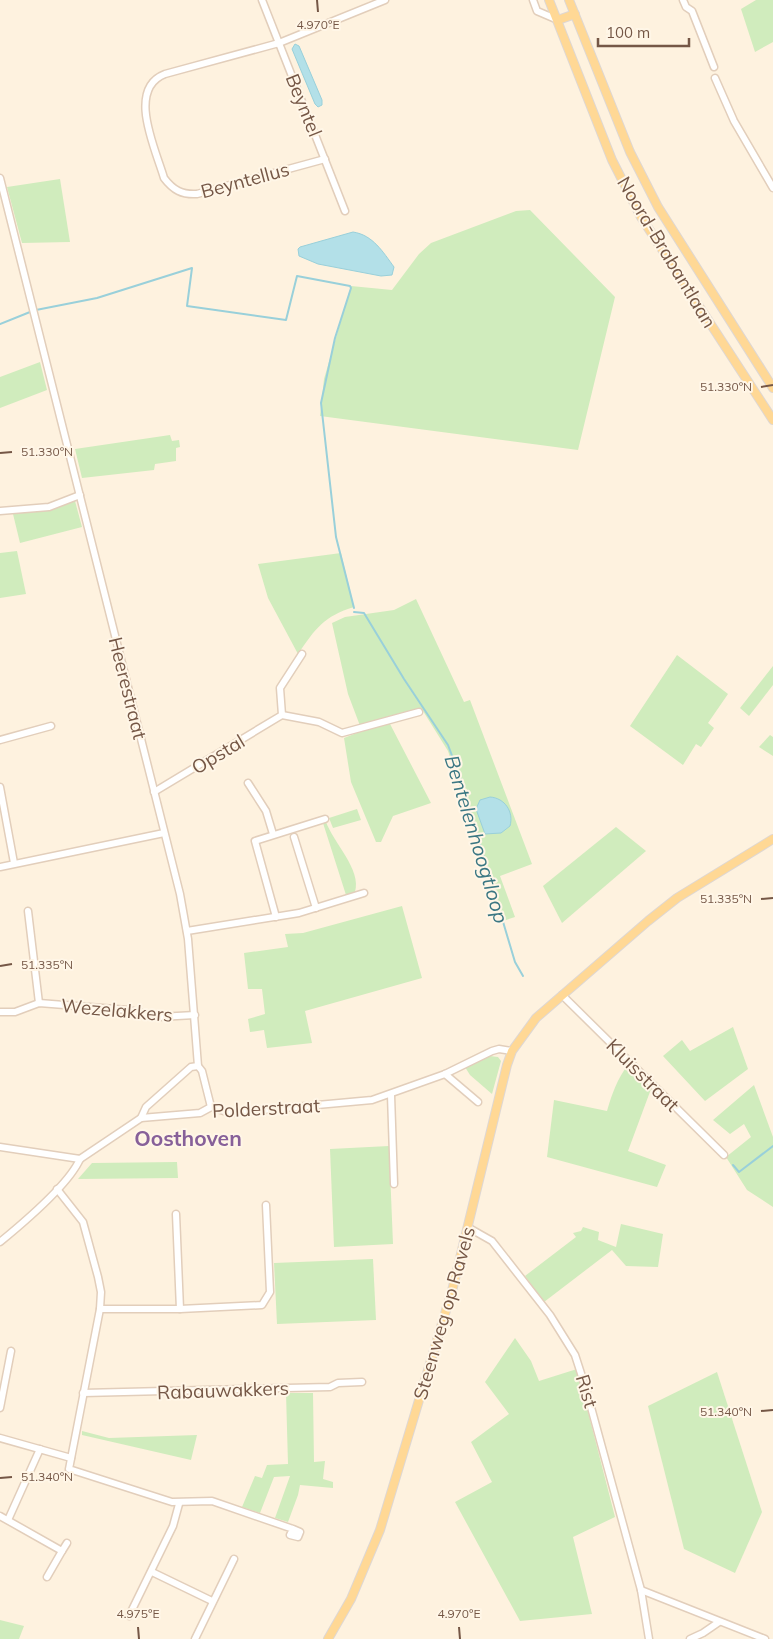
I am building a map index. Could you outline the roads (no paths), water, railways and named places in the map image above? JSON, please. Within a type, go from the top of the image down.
[{"type":"main road","name":"Noord-Brabantlaan","points":[[550,0],[612,160],[641,217],[773,420]]},
{"type":"main road","name":"Noord-Brabantlaan","points":[[569,0],[630,152],[658,207],[773,388]]},
{"type":"main road","points":[[558,20],[575,14]]},
{"type":"main road","name":"Steenweg op Ravels","points":[[328,1639],[352,1599],[380,1530],[428,1374],[469,1228],[491,1128],[512,1051],[529,1026],[562,995],[677,898],[773,839]]},
{"type":"street","name":"Beyntel","points":[[262,0],[345,211]]},
{"type":"street","name":"Beyntellus","points":[[325,159],[197,194],[183,193],[176,190],[164,178],[144,104],[146,90],[152,82],[165,74],[279,43],[385,0]]},
{"type":"street","points":[[533,0],[537,11],[558,20]]},
{"type":"street","points":[[683,0],[686,7],[692,11],[714,67]]},
{"type":"street","points":[[715,78],[734,121],[773,188]]},
{"type":"street","name":"Heerestraat","points":[[0,178],[187,931],[198,1066],[202,1071],[211,1107]]},
{"type":"street","points":[[0,512],[49,507],[80,495]]},
{"type":"street","points":[[302,654],[280,688],[282,716],[319,722],[342,733],[419,712]]},
{"type":"street","name":"Opstal","points":[[154,792],[282,716]]},
{"type":"street","points":[[0,740],[51,726]]},
{"type":"street","points":[[248,783],[266,812],[273,834]]},
{"type":"street","points":[[0,787],[14,863]]},
{"type":"street","points":[[276,917],[255,846],[258,839],[326,819]]},
{"type":"street","points":[[0,867],[164,833]]},
{"type":"street","points":[[294,837],[316,908]]},
{"type":"street","points":[[187,931],[276,917],[316,908],[364,893]]},
{"type":"street","name":"Wezelakkers","points":[[28,911],[39,1003]]},
{"type":"street","name":"Kluisstraat","points":[[562,995],[724,1155]]},
{"type":"street","name":"Wezelakkers","points":[[0,1012],[15,1012],[39,1003],[128,1010],[159,1017],[195,1015]]},
{"type":"street","name":"Polderstraat","points":[[141,1118],[200,1113],[211,1107],[230,1113],[359,1102],[391,1095],[445,1074],[492,1051],[499,1049],[512,1051]]},
{"type":"street","points":[[0,1242],[57,1189],[76,1168],[80,1160],[141,1118],[146,1107],[191,1067],[198,1066]]},
{"type":"street","points":[[445,1074],[478,1102]]},
{"type":"street","points":[[391,1095],[394,1184]]},
{"type":"street","points":[[0,1147],[80,1160]]},
{"type":"street","points":[[57,1189],[83,1222],[100,1292],[100,1308],[69,1469],[179,1504],[190,1500],[212,1501],[293,1529]]},
{"type":"street","points":[[100,1308],[180,1309],[254,1306],[265,1302],[270,1292],[266,1205]]},
{"type":"street","points":[[176,1214],[180,1309]]},
{"type":"street","name":"Rist","points":[[469,1228],[492,1241],[550,1316],[575,1355],[589,1397],[641,1590],[649,1639]]},
{"type":"street","points":[[0,1408],[11,1351]]},
{"type":"street","name":"Rabauwakkers","points":[[83,1393],[330,1387],[338,1383],[362,1382]]},
{"type":"street","points":[[0,1438],[71,1458]]},
{"type":"street","points":[[8,1520],[40,1449]]},
{"type":"street","points":[[129,1616],[173,1526],[179,1504]]},
{"type":"street","points":[[0,1516],[62,1551]]},
{"type":"street","points":[[48,1577],[67,1543]]},
{"type":"street","points":[[195,1639],[234,1559]]},
{"type":"street","points":[[152,1572],[212,1601]]},
{"type":"street","points":[[641,1590],[764,1639]]},
{"type":"street","points":[[690,1639],[719,1622]]},
{"type":"water","points":[[295,44],[299,46],[322,100],[322,105],[318,107],[315,104],[292,49]]},
{"type":"water","points":[[353,232],[372,240],[377,245],[394,267],[392,275],[381,276],[318,264],[299,256],[298,249],[300,247]]},
{"type":"water","points":[[490,797],[504,803],[511,816],[510,826],[501,833],[485,834],[476,809],[480,800]]},
{"type":"waterway","name":"Bentelenhoogtloop","points":[[36,310],[97,298],[192,268],[187,306],[286,320],[297,276],[350,286],[351,288],[335,338],[321,403],[336,537],[354,608]]},
{"type":"waterway","name":"Bentelenhoogtloop","points":[[0,324],[30,312]]},
{"type":"waterway","name":"Bentelenhoogtloop","points":[[354,612],[364,613],[404,679],[448,745],[460,777],[515,962],[523,976]]},
{"type":"waterway","points":[[733,1165],[739,1172],[773,1146]]},
{"type":"district","name":"Oosthoven","points":[[188,1138]]}]
